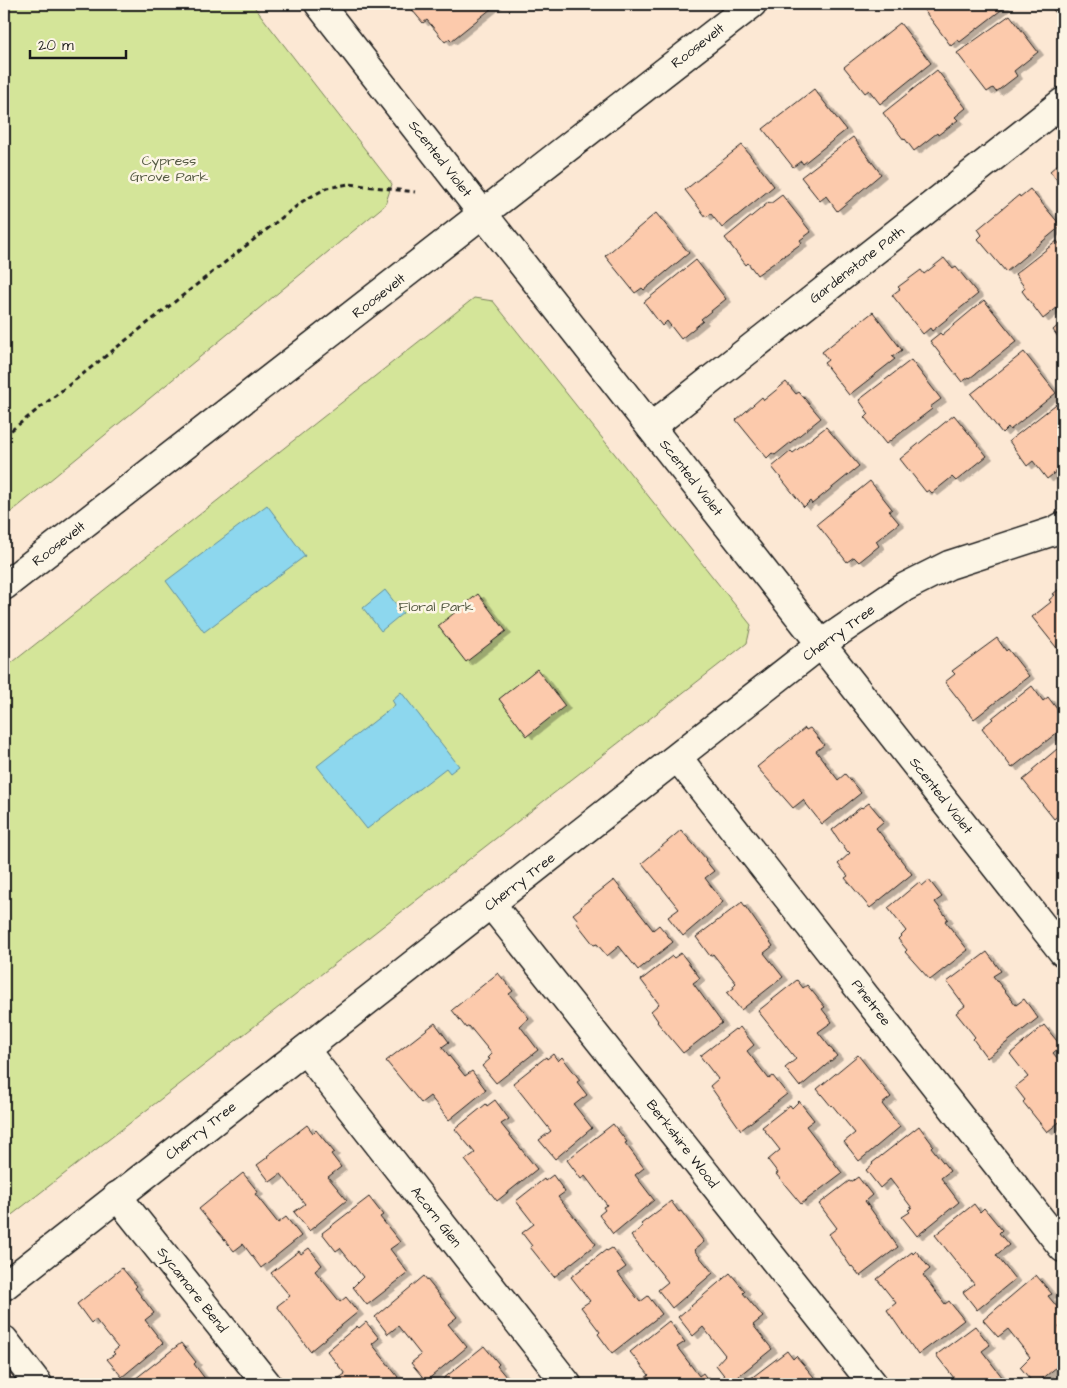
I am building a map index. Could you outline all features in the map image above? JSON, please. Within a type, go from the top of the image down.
[{"type":"street","name":"Scented Violet","points":[[319,4],[1063,952]]},
{"type":"street","name":"Roosevelt","points":[[4,586],[752,4]]},
{"type":"street","name":"Gardenstone Path","points":[[651,427],[1063,102]]},
{"type":"street","name":"Cherry Tree","points":[[4,1286],[822,644],[905,587],[949,565],[1054,531],[1063,526]]},
{"type":"street","name":"Pinetree","points":[[678,758],[1063,1248]]},
{"type":"street","name":"Berkshire Wood","points":[[491,904],[873,1384]]},
{"type":"street","name":"Acorn Glen","points":[[305,1050],[567,1384]]},
{"type":"street","name":"Sycamore Bend","points":[[118,1196],[267,1384]]},
{"type":"street","points":[[4,1340],[38,1384]]},
{"type":"path","points":[[4,436],[303,201],[328,188],[349,184],[415,192]]},
{"type":"green space","name":"Cypress Grove Park","points":[[4,4],[252,4],[392,184],[385,205],[4,518]]},
{"type":"green space","name":"Floral Park","points":[[474,298],[493,301],[751,625],[747,643],[4,1221],[4,669]]},
{"type":"water","points":[[267,505],[305,556],[204,632],[166,581]]},
{"type":"water","points":[[385,590],[403,613],[381,631],[363,608]]},
{"type":"water","points":[[401,692],[459,766],[450,773],[446,768],[367,829],[317,766],[395,705],[392,700]]},
{"type":"building","points":[[407,4],[497,4],[451,41],[449,39],[445,42],[427,20],[423,23]]},
{"type":"building","points":[[1003,4],[1005,7],[960,42],[958,40],[951,46],[920,5]]},
{"type":"building","points":[[1049,4],[1063,4],[1063,17],[1060,19]]},
{"type":"building","points":[[1010,15],[1038,52],[1014,71],[1017,76],[996,92],[993,88],[987,92],[957,53]]},
{"type":"building","points":[[900,23],[931,63],[880,104],[869,90],[865,93],[844,67]]},
{"type":"building","points":[[937,70],[966,108],[955,117],[958,120],[914,151],[883,113]]},
{"type":"building","points":[[814,89],[846,130],[803,164],[801,161],[793,167],[763,129]]},
{"type":"building","points":[[853,137],[881,174],[837,211],[826,196],[820,201],[801,177]]},
{"type":"building","points":[[742,145],[774,186],[722,228],[711,214],[706,217],[685,190]]},
{"type":"building","points":[[1063,160],[1063,188],[1050,171]]},
{"type":"building","points":[[1030,189],[1061,226],[1006,272],[978,239],[982,235],[978,229],[1019,195],[1020,197]]},
{"type":"building","points":[[782,195],[811,232],[800,240],[802,243],[757,275],[748,263],[746,265],[725,238],[769,202],[770,204]]},
{"type":"building","points":[[656,213],[689,253],[644,290],[642,288],[635,293],[605,256]]},
{"type":"building","points":[[1057,241],[1060,245],[1063,242],[1063,303],[1043,319],[1022,291],[1025,288],[1015,274]]},
{"type":"building","points":[[944,258],[953,269],[956,267],[978,294],[932,331],[930,328],[923,334],[892,295],[900,289],[898,287],[921,270],[924,274]]},
{"type":"building","points":[[696,260],[726,299],[701,319],[703,321],[681,339],[667,321],[662,326],[644,302]]},
{"type":"building","points":[[984,300],[1017,341],[970,378],[962,382],[930,341],[940,333],[942,335]]},
{"type":"building","points":[[873,312],[902,350],[892,357],[895,359],[849,395],[824,363],[828,360],[822,352]]},
{"type":"building","points":[[1063,321],[1063,344],[1053,330]]},
{"type":"building","points":[[1024,352],[1056,393],[1010,430],[1008,427],[1002,433],[971,394]]},
{"type":"building","points":[[911,360],[941,399],[930,407],[932,409],[886,444],[865,418],[869,414],[859,400]]},
{"type":"building","points":[[786,382],[796,394],[799,392],[821,418],[775,455],[772,453],[767,458],[736,420],[762,397],[764,400]]},
{"type":"building","points":[[1060,401],[1063,405],[1063,466],[1047,479],[1033,461],[1027,466],[1009,441]]},
{"type":"building","points":[[954,415],[987,456],[956,481],[952,477],[932,493],[929,490],[926,492],[900,459]]},
{"type":"building","points":[[826,427],[859,466],[812,504],[810,501],[804,507],[772,467],[791,451],[793,453]]},
{"type":"building","points":[[870,481],[892,509],[889,511],[899,523],[876,541],[879,546],[859,562],[854,557],[847,562],[817,524]]},
{"type":"building","points":[[1063,586],[1063,649],[1060,652],[1032,617],[1051,602],[1049,600],[1055,595],[1053,594]]},
{"type":"building","points":[[478,594],[506,631],[466,662],[438,626]]},
{"type":"building","points":[[997,638],[1029,676],[974,719],[945,682],[955,674],[952,671]]},
{"type":"building","points":[[537,669],[565,706],[527,736],[499,699]]},
{"type":"building","points":[[1032,686],[1043,701],[1048,697],[1063,717],[1063,728],[1012,768],[982,728]]},
{"type":"building","points":[[805,728],[806,730],[810,728],[824,745],[816,751],[838,780],[845,774],[861,793],[822,824],[803,800],[793,808],[757,767]]},
{"type":"building","points":[[1063,744],[1063,811],[1054,819],[1023,780]]},
{"type":"building","points":[[869,803],[884,821],[876,828],[912,874],[870,908],[845,878],[848,876],[838,864],[850,853],[847,852],[832,830]]},
{"type":"building","points":[[681,830],[714,871],[705,878],[723,902],[683,936],[668,917],[679,909],[642,863]]},
{"type":"building","points":[[614,880],[653,930],[659,925],[673,942],[638,970],[619,946],[607,956],[597,944],[594,945],[576,922],[578,920],[573,914]]},
{"type":"building","points":[[929,880],[942,897],[935,902],[948,919],[945,921],[968,950],[930,980],[905,952],[907,950],[898,939],[906,931],[888,908],[919,882],[922,886]]},
{"type":"building","points":[[742,902],[773,946],[764,953],[783,977],[741,1010],[727,993],[734,988],[733,986],[736,983],[713,954],[710,956],[696,937]]},
{"type":"building","points":[[987,952],[1001,971],[993,976],[1016,1005],[1024,999],[1038,1018],[987,1058],[973,1039],[975,1037],[956,1013],[965,1006],[947,982]]},
{"type":"building","points":[[681,953],[700,978],[693,983],[722,1023],[683,1053],[657,1022],[651,1011],[659,1004],[641,980],[672,956],[674,958]]},
{"type":"building","points":[[498,973],[513,991],[509,994],[529,1018],[520,1026],[538,1050],[496,1083],[482,1066],[490,1059],[488,1058],[492,1054],[469,1026],[466,1028],[452,1010]]},
{"type":"building","points":[[797,980],[803,988],[807,985],[825,1007],[822,1009],[832,1022],[818,1032],[837,1056],[800,1087],[785,1068],[796,1059],[758,1011]]},
{"type":"building","points":[[435,1023],[449,1042],[442,1047],[465,1076],[472,1071],[486,1090],[449,1120],[430,1096],[421,1103],[386,1061]]},
{"type":"building","points":[[1044,1025],[1061,1046],[1053,1053],[1063,1065],[1063,1119],[1047,1132],[1023,1102],[1025,1100],[1015,1087],[1028,1077],[1010,1054]]},
{"type":"building","points":[[740,1027],[754,1045],[747,1051],[769,1079],[773,1076],[787,1094],[741,1130],[710,1086],[718,1079],[700,1056]]},
{"type":"building","points":[[553,1054],[558,1061],[562,1057],[580,1080],[577,1082],[587,1095],[574,1105],[592,1128],[555,1159],[539,1140],[551,1131],[513,1083],[546,1057],[547,1059]]},
{"type":"building","points":[[858,1055],[891,1097],[882,1104],[900,1127],[859,1161],[844,1142],[855,1133],[817,1089]]},
{"type":"building","points":[[495,1100],[509,1119],[501,1124],[537,1169],[497,1201],[465,1160],[475,1153],[455,1129],[486,1104],[487,1106]]},
{"type":"building","points":[[799,1101],[814,1120],[806,1126],[842,1173],[801,1204],[776,1174],[778,1173],[768,1160],[780,1150],[762,1127],[790,1105],[792,1108]]},
{"type":"building","points":[[613,1124],[644,1168],[635,1175],[654,1200],[613,1234],[599,1215],[605,1210],[603,1207],[607,1205],[585,1176],[581,1179],[567,1160]]},
{"type":"building","points":[[307,1125],[313,1133],[316,1130],[334,1152],[331,1154],[341,1167],[328,1177],[347,1200],[309,1231],[294,1212],[305,1204],[281,1174],[270,1182],[257,1165]]},
{"type":"building","points":[[919,1126],[933,1145],[931,1147],[950,1171],[941,1178],[959,1202],[917,1236],[902,1217],[910,1212],[908,1210],[912,1208],[890,1179],[880,1188],[866,1170],[872,1163]]},
{"type":"building","points":[[243,1173],[258,1192],[255,1194],[278,1223],[286,1217],[301,1236],[261,1268],[243,1244],[234,1251],[199,1209]]},
{"type":"building","points":[[553,1175],[565,1192],[558,1197],[596,1244],[554,1277],[530,1247],[532,1246],[522,1233],[534,1224],[516,1201],[544,1179],[545,1181]]},
{"type":"building","points":[[858,1177],[872,1195],[865,1201],[898,1247],[860,1276],[851,1267],[829,1234],[837,1228],[819,1204],[849,1181],[851,1182]]},
{"type":"building","points":[[369,1197],[383,1215],[380,1217],[400,1242],[390,1249],[408,1273],[367,1305],[353,1287],[363,1277],[340,1248],[336,1251],[322,1233]]},
{"type":"building","points":[[671,1201],[679,1212],[681,1211],[704,1242],[694,1250],[713,1273],[672,1308],[658,1290],[668,1282],[631,1236],[643,1226],[641,1224]]},
{"type":"building","points":[[974,1204],[980,1212],[984,1208],[1002,1230],[999,1233],[1009,1245],[996,1255],[1015,1279],[977,1310],[963,1292],[974,1284],[935,1235]]},
{"type":"building","points":[[309,1248],[322,1265],[315,1271],[340,1302],[346,1297],[358,1312],[310,1351],[277,1306],[290,1296],[271,1273],[299,1251],[301,1254]]},
{"type":"building","points":[[612,1248],[626,1267],[618,1273],[640,1302],[648,1296],[662,1314],[612,1353],[598,1334],[600,1332],[581,1307],[590,1301],[571,1277],[606,1250]]},
{"type":"building","points":[[916,1251],[930,1269],[923,1275],[945,1304],[949,1301],[964,1320],[918,1355],[887,1310],[896,1303],[877,1279],[912,1252],[913,1254]]},
{"type":"building","points":[[122,1268],[137,1286],[135,1288],[154,1313],[145,1320],[163,1343],[122,1377],[107,1359],[115,1354],[113,1352],[118,1348],[95,1319],[91,1323],[77,1304]]},
{"type":"building","points":[[730,1273],[745,1291],[743,1293],[763,1317],[753,1325],[772,1349],[730,1383],[716,1365],[725,1355],[703,1327],[693,1336],[678,1317]]},
{"type":"building","points":[[1036,1275],[1052,1294],[1048,1296],[1063,1314],[1063,1323],[1059,1327],[1063,1333],[1063,1362],[1034,1384],[1020,1367],[1030,1357],[1008,1329],[998,1337],[983,1320]]},
{"type":"building","points":[[424,1276],[457,1317],[448,1324],[467,1347],[426,1381],[411,1363],[421,1355],[398,1326],[388,1334],[375,1317]]},
{"type":"building","points":[[669,1321],[685,1342],[677,1347],[699,1376],[703,1373],[711,1384],[641,1384],[640,1382],[649,1375],[630,1352]]},
{"type":"building","points":[[366,1322],[379,1338],[372,1344],[398,1377],[396,1379],[400,1384],[338,1384],[335,1381],[345,1374],[327,1351],[357,1326],[359,1328]]},
{"type":"building","points":[[975,1326],[990,1345],[982,1351],[1006,1384],[946,1384],[954,1378],[936,1355]]},
{"type":"building","points":[[181,1343],[196,1362],[194,1364],[209,1384],[139,1384],[135,1379]]},
{"type":"building","points":[[484,1346],[512,1384],[438,1383]]},
{"type":"building","points":[[787,1351],[793,1359],[796,1356],[814,1377],[811,1379],[815,1384],[748,1384],[746,1382]]}]
